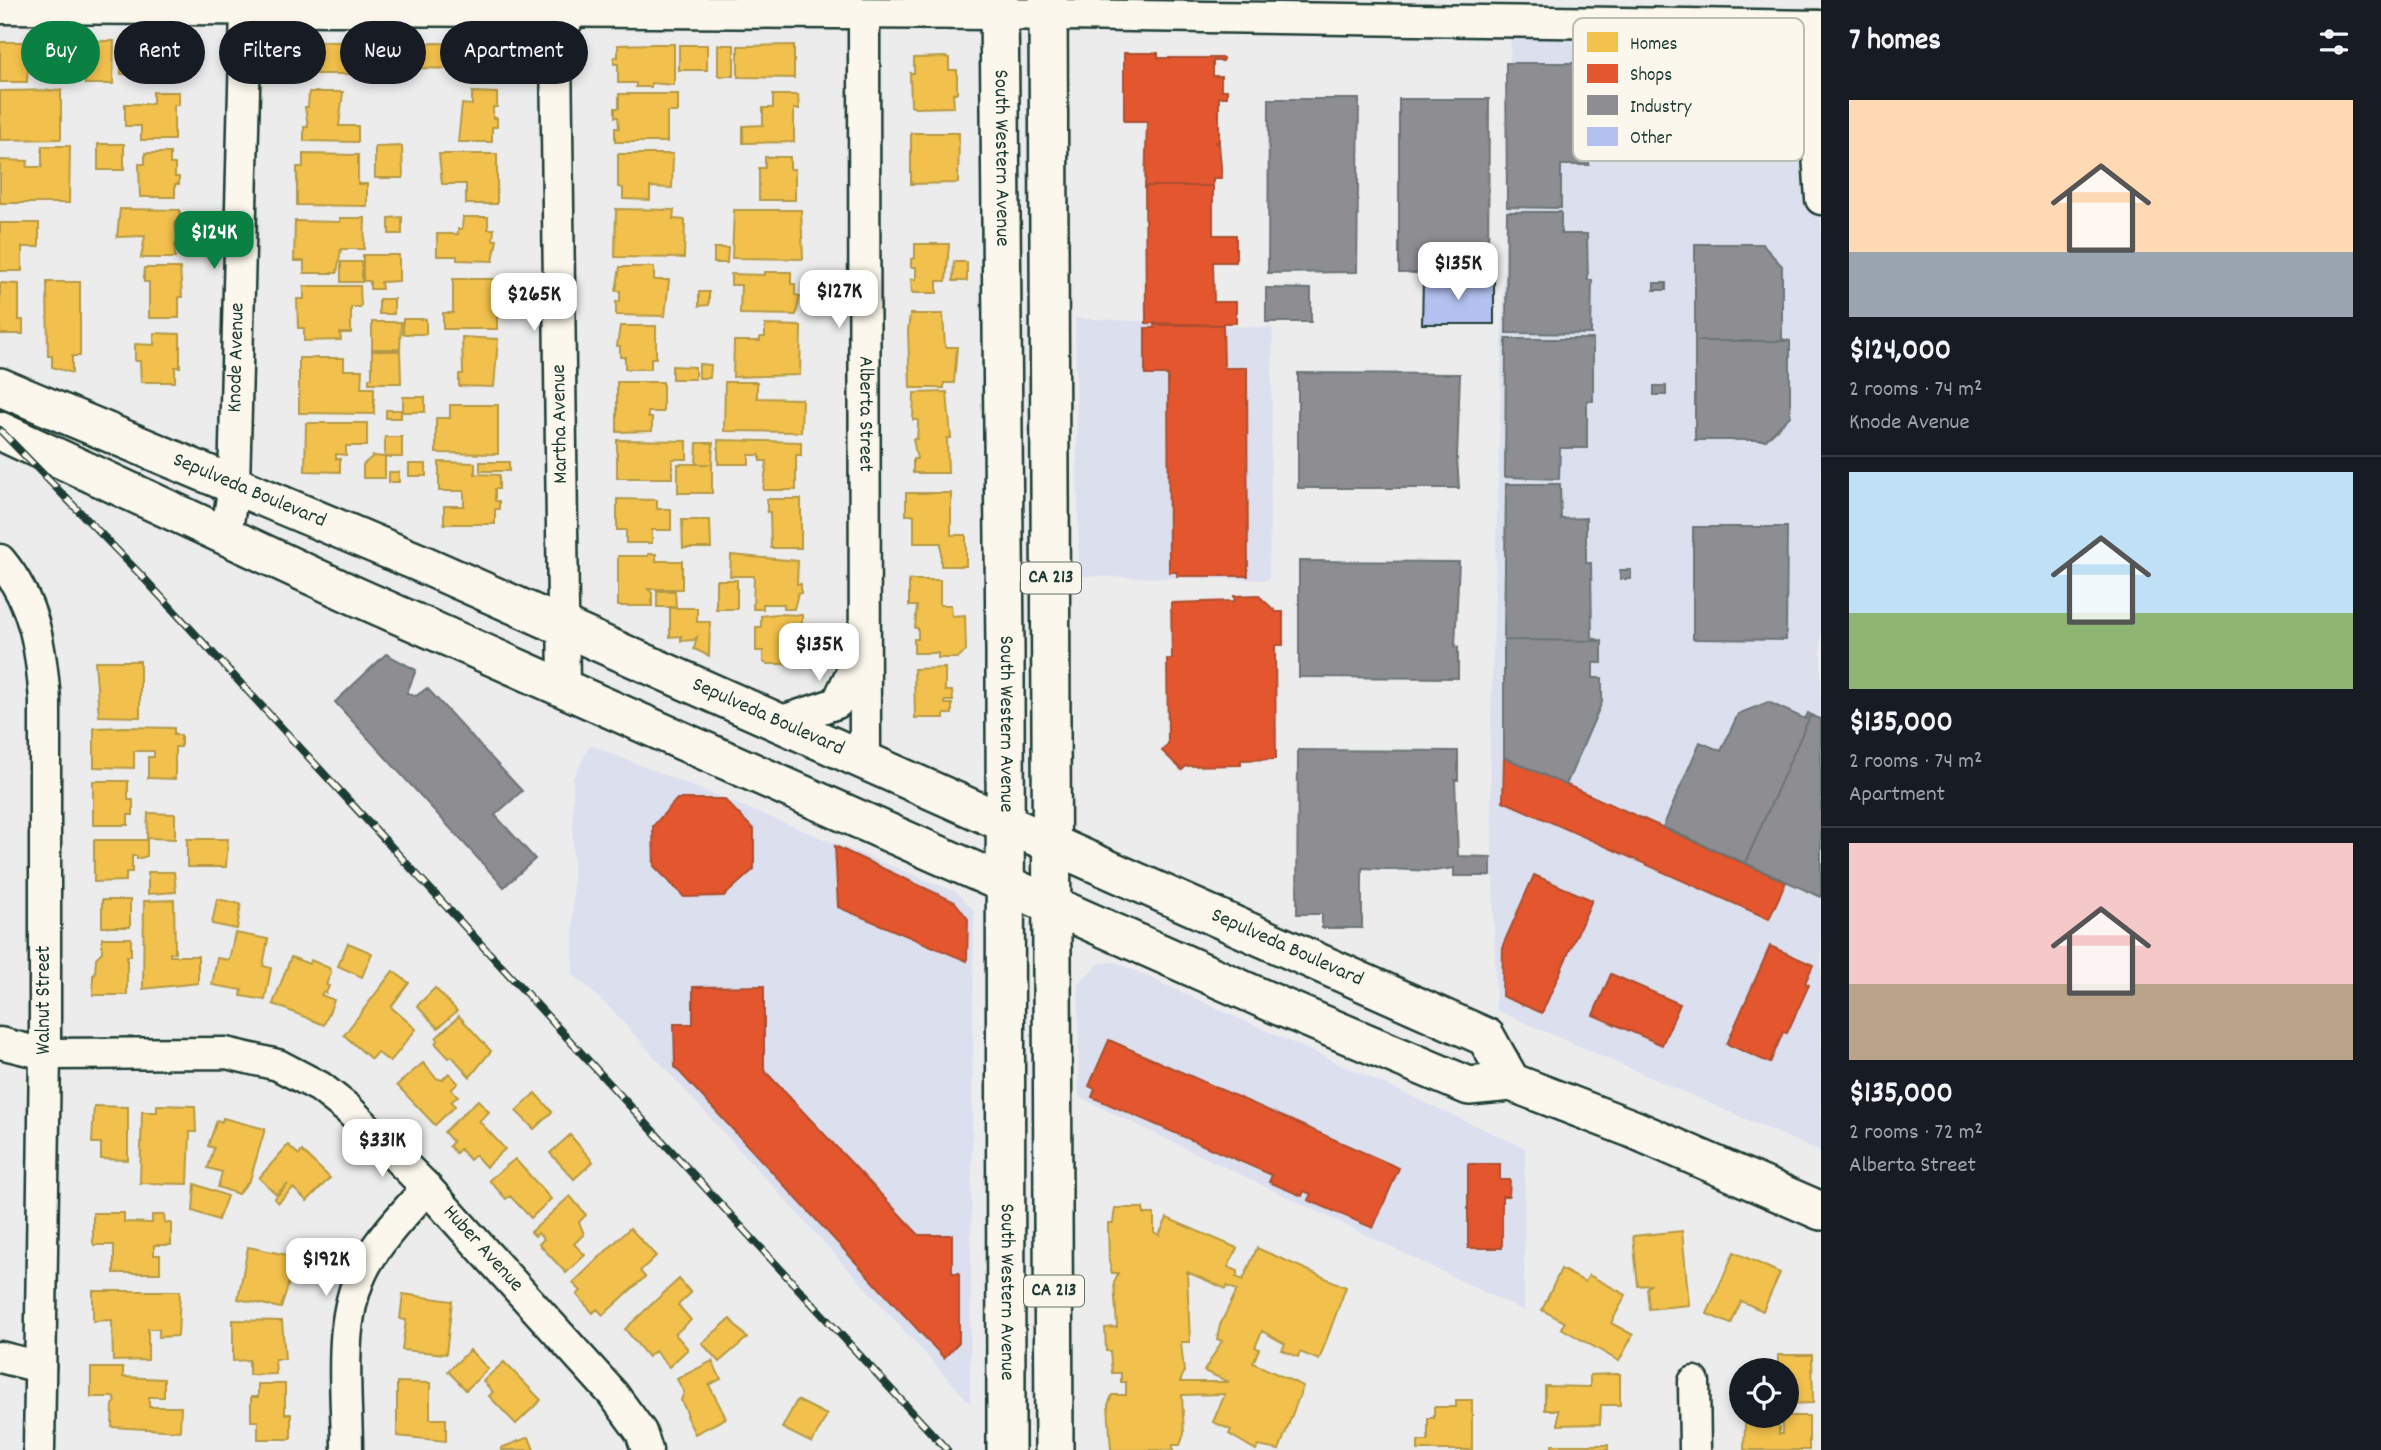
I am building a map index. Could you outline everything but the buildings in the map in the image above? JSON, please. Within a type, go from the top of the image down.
[{"type":"main road","name":"South Western Avenue","points":[[999,7],[1006,825],[1006,1450]]},
{"type":"main road","name":"CA 213","points":[[1048,8],[1054,1450]]},
{"type":"main road","points":[[1001,168],[1015,185],[1025,215],[1024,295],[1033,308],[1050,308]]},
{"type":"main road","name":"Sepulveda Boulevard","points":[[9,390],[563,628],[1052,847],[1486,1037],[1511,1082]]},
{"type":"main road","points":[[1,432],[351,594],[1053,907],[1469,1086],[1511,1082],[1633,1129],[1821,1211]]},
{"type":"street","points":[[0,8],[246,10],[577,6],[864,15],[999,7],[1573,20]]},
{"type":"street","name":"Martha Avenue","points":[[564,687],[556,49],[563,27],[577,6]]},
{"type":"street","name":"Knode Avenue","points":[[226,535],[234,485],[246,10]]},
{"type":"street","name":"Alberta Street","points":[[864,15],[865,763]]},
{"type":"street","points":[[1818,26],[1816,125],[1821,199]]},
{"type":"street","points":[[1,432],[9,390]]},
{"type":"street","name":"Walnut Street","points":[[0,559],[17,580],[33,615],[41,651],[45,701],[45,1054],[39,1450]]},
{"type":"street","name":"Alberta Street","points":[[776,723],[837,703],[850,681],[864,645]]},
{"type":"street","name":"Huber Avenue","points":[[0,1043],[45,1054],[226,1053],[278,1065],[320,1087],[348,1109],[427,1188],[614,1395],[641,1432],[647,1450]]},
{"type":"street","points":[[347,1450],[347,1329],[353,1294],[366,1264],[384,1238],[427,1188]]},
{"type":"street","points":[[0,1357],[40,1367]]},
{"type":"street","points":[[1694,1382],[1695,1450]]},
{"type":"shaded area","points":[[1511,27],[1573,28],[1573,161],[1804,161],[1804,30],[1813,30],[1815,181],[1821,214],[1821,1152],[1496,1010],[1490,753]]},
{"type":"shaded area","points":[[1075,318],[1273,328],[1269,580],[1079,576]]},
{"type":"shaded area","points":[[590,745],[956,892],[974,911],[970,1403],[611,1009],[573,974],[573,778]]},
{"type":"shaded area","points":[[1115,962],[1525,1148],[1524,1311],[1079,1097],[1078,983],[1100,963]]},
{"type":"railway","points":[[0,430],[140,574],[947,1450]]}]
